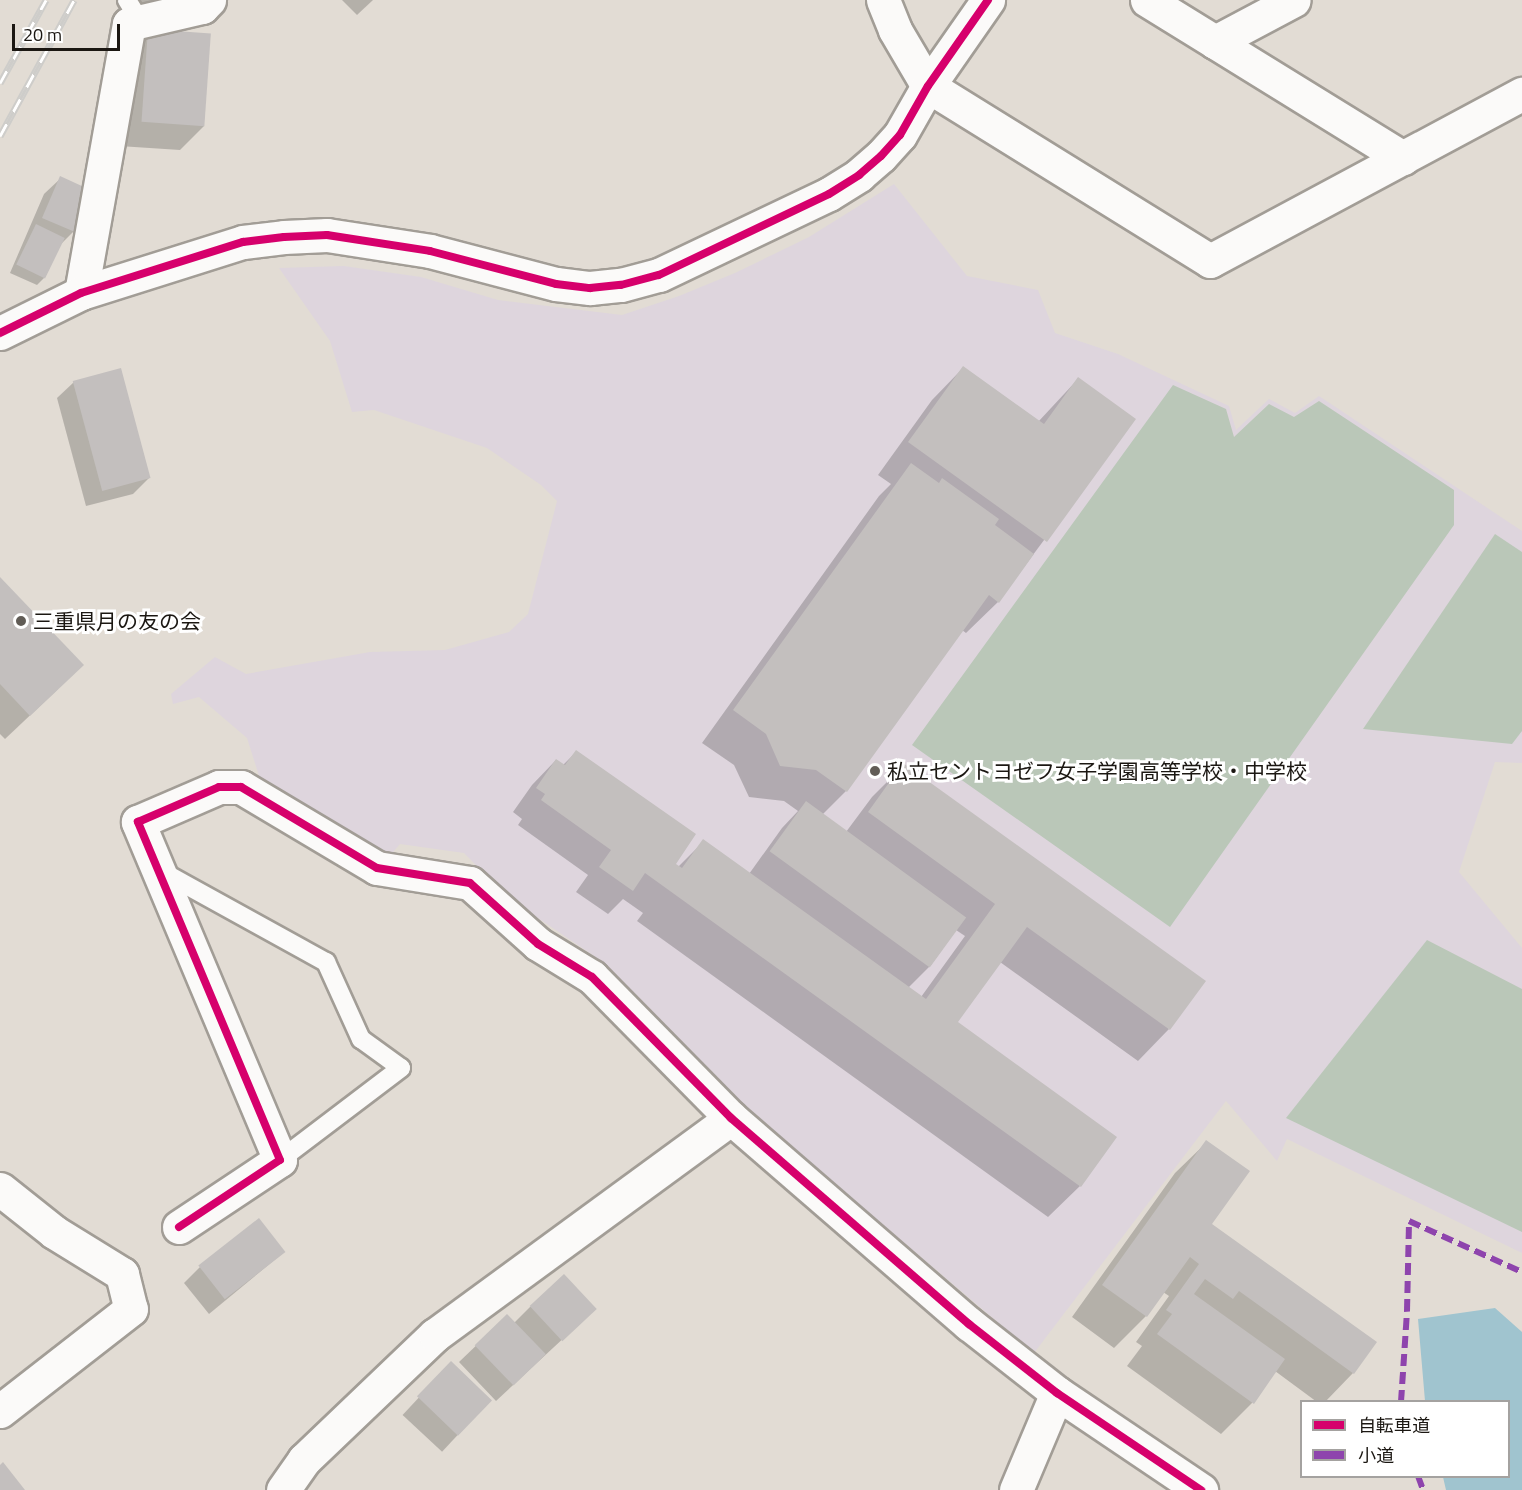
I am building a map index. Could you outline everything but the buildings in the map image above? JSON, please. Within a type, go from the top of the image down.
[{"type":"street","points":[[81,293],[133,10],[202,7],[209,0]]},
{"type":"street","points":[[883,0],[895,30],[928,86],[1210,261],[1522,94]]},
{"type":"street","points":[[0,333],[81,293],[243,242],[327,235],[430,251],[556,284],[590,288],[621,285],[659,274],[829,194],[852,180],[882,156],[900,135],[928,86],[988,0]]},
{"type":"street","points":[[1147,0],[1403,158]]},
{"type":"street","points":[[1215,42],[1294,0]]},
{"type":"street","points":[[179,1227],[280,1160],[138,822],[219,787],[242,787],[377,868],[470,883],[538,944],[592,977],[731,1118],[969,1324],[1057,1393],[1201,1490]]},
{"type":"street","points":[[283,1490],[304,1460],[435,1335],[731,1118]]},
{"type":"street","points":[[0,1189],[54,1232],[122,1274],[131,1309],[0,1411]]},
{"type":"street","points":[[1016,1490],[1057,1393]]},
{"type":"lane","points":[[157,868],[326,962],[361,1039],[401,1068],[280,1160]]},
{"type":"shaded area","name":"私立セントヨゼフ女子学園高等学校・中学校","points":[[894,184],[967,276],[1038,290],[1055,333],[1118,354],[1229,406],[1236,430],[1269,399],[1295,413],[1319,396],[1522,531],[1522,763],[1495,762],[1459,872],[1522,948],[1522,1253],[1287,1139],[1277,1161],[1226,1101],[1034,1353],[751,1113],[597,958],[507,897],[464,853],[400,844],[388,858],[260,779],[247,738],[199,697],[173,704],[171,694],[215,657],[246,674],[370,652],[445,650],[509,632],[528,614],[557,501],[541,485],[487,448],[374,410],[352,412],[330,341],[279,268],[344,266],[421,277],[498,300],[622,315],[679,296],[735,273],[809,237]]},
{"type":"green space","points":[[1173,385],[1226,409],[1234,437],[1269,404],[1294,417],[1319,401],[1454,490],[1454,525],[1170,927],[912,745]]},
{"type":"green space","points":[[1495,534],[1522,552],[1522,731],[1512,744],[1363,729]]},
{"type":"green space","points":[[1427,940],[1522,989],[1522,1232],[1286,1118]]},
{"type":"water","points":[[1495,1308],[1522,1332],[1522,1490],[1446,1490],[1443,1478],[1510,1478],[1510,1400],[1425,1400],[1418,1319]]},
{"type":"railway","points":[[0,83],[46,0]]},
{"type":"railway","points":[[0,136],[74,0]]},
{"type":"marked path","points":[[1401,1400],[1407,1311],[1409,1221],[1522,1272]]},
{"type":"marked path","points":[[1419,1478],[1423,1490]]},
{"type":"cycle path","points":[[0,333],[81,293],[243,242],[284,237],[327,235],[430,251],[556,284],[590,288],[621,285],[659,275],[829,194],[859,175],[900,135],[928,86],[988,0]]},
{"type":"cycle path","points":[[179,1227],[280,1160],[138,822],[219,787],[241,787],[377,868],[470,883],[538,944],[592,977],[731,1118],[969,1324],[1057,1393],[1201,1490]]},
{"type":"place","name":"三重県月の友の会","points":[[21,621]]},
{"type":"place","name":"私立セントヨゼフ女子学園高等学校・中学校","points":[[875,771]]}]
